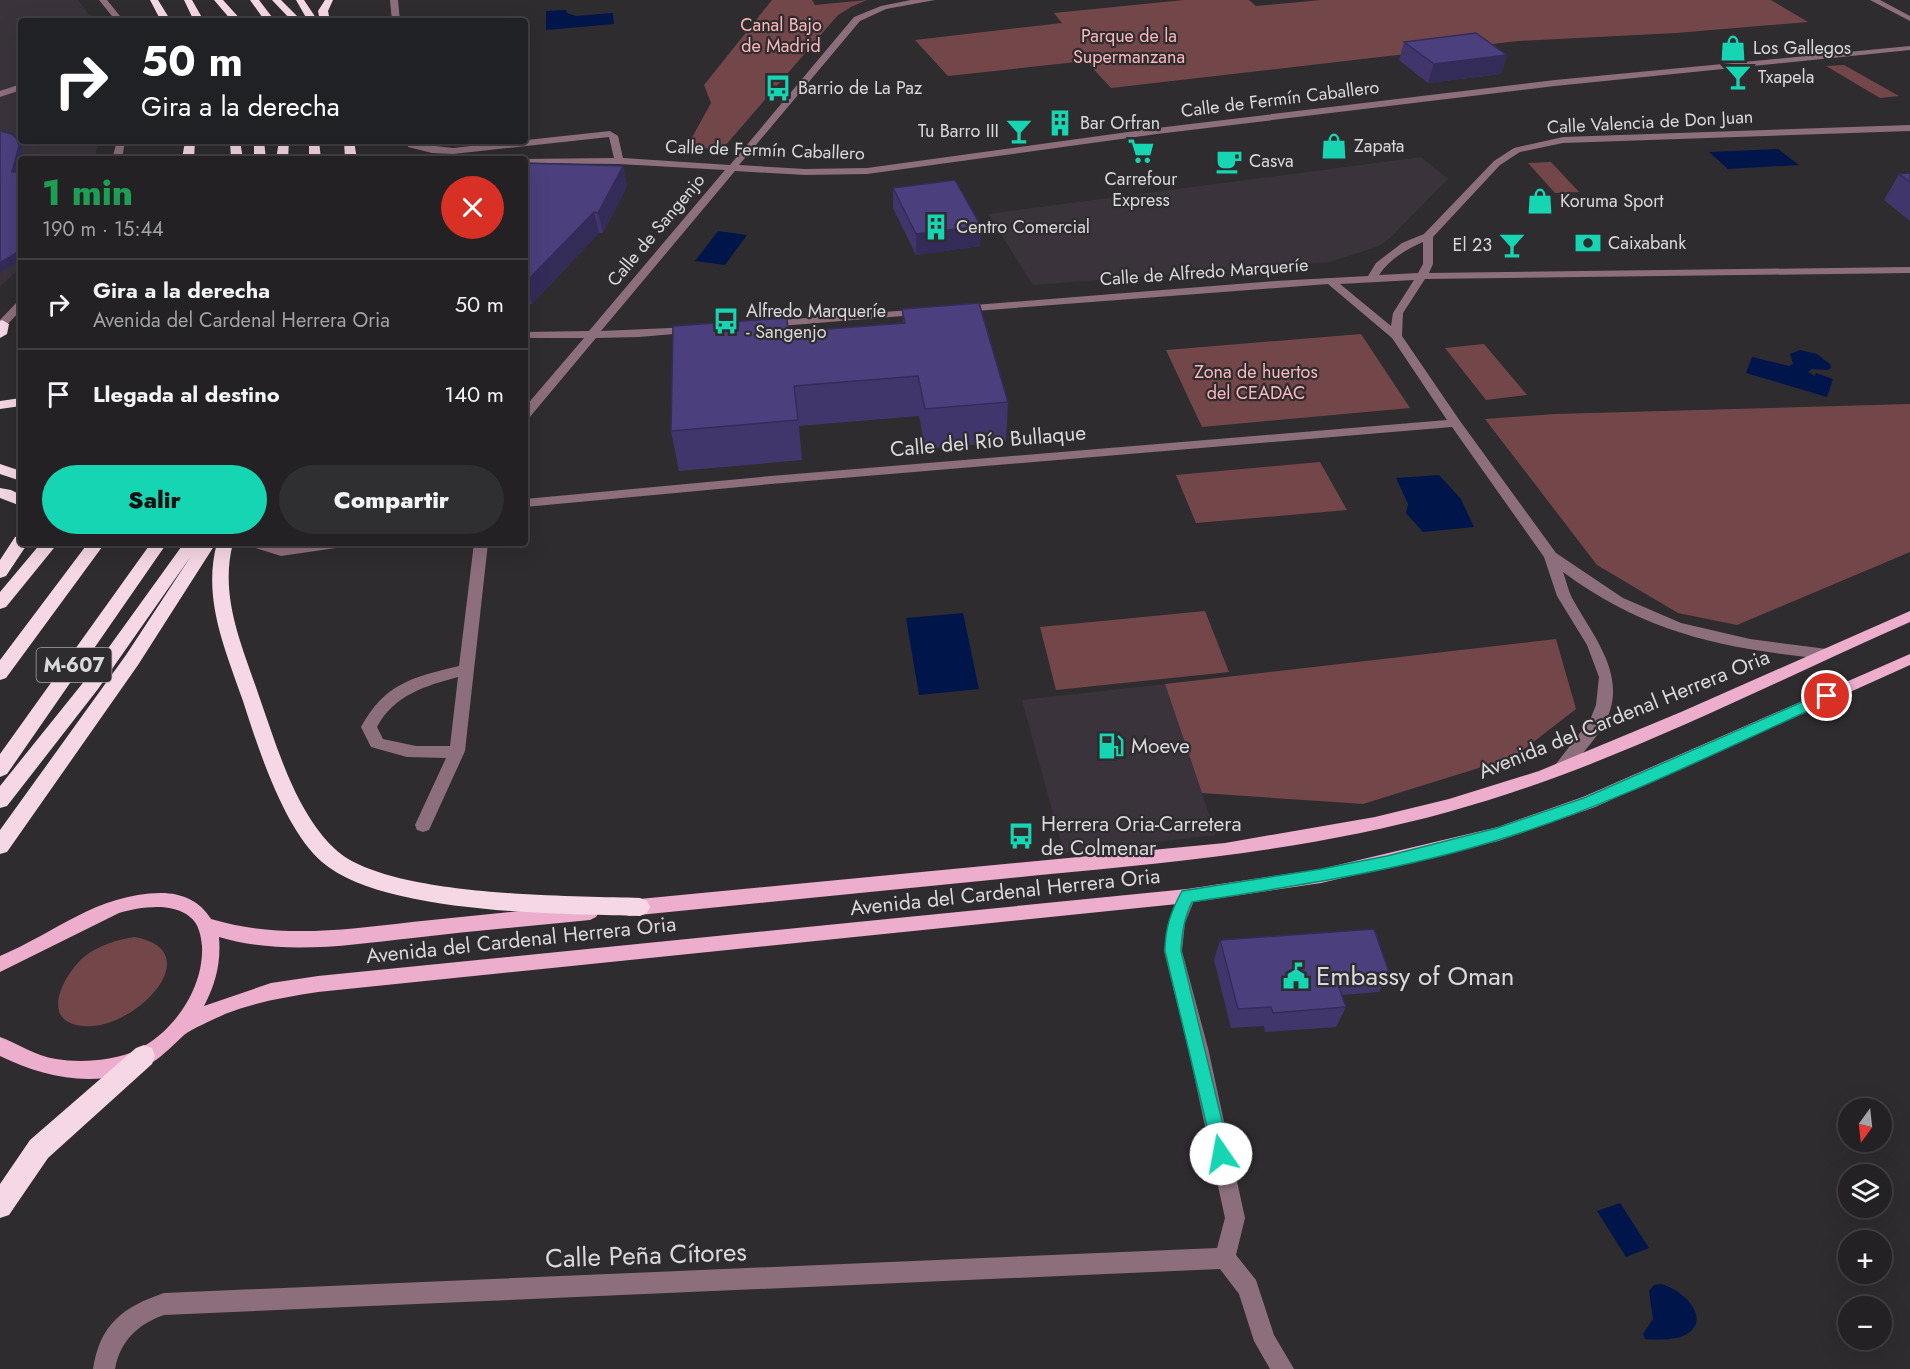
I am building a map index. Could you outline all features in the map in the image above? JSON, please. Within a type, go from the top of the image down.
[{"type":"highway","points":[[154,0],[164,18]]},
{"type":"highway","points":[[188,0],[197,18]]},
{"type":"highway","points":[[218,0],[234,18]]},
{"type":"highway","points":[[254,0],[268,18]]},
{"type":"highway","points":[[276,0],[294,18]]},
{"type":"highway","points":[[300,0],[311,18]]},
{"type":"highway","points":[[324,18],[323,11],[329,0]]},
{"type":"highway","points":[[0,393],[18,392]]},
{"type":"highway","points":[[0,405],[18,402]]},
{"type":"highway","points":[[0,469],[18,475]]},
{"type":"highway","points":[[0,493],[6,493],[18,499]]},
{"type":"highway","points":[[0,572],[18,545]]},
{"type":"highway","points":[[0,603],[48,546]]},
{"type":"highway","name":"M-607","points":[[0,673],[95,546]]},
{"type":"highway","name":"M-607","points":[[0,769],[157,546]]},
{"type":"highway","points":[[0,800],[92,684],[190,546]]},
{"type":"highway","points":[[0,846],[132,660],[206,546]]},
{"type":"highway","points":[[224,546],[218,574],[223,613],[257,717],[297,813],[309,834],[331,858],[354,872],[387,884],[429,892],[549,904],[639,907]]},
{"type":"highway","points":[[0,1206],[39,1149],[144,1056]]},
{"type":"main road","name":"Avenida del Cardenal Herrera Oria","points":[[208,926],[234,936],[278,941],[326,939],[1145,858],[1309,838],[1468,800],[1560,769],[1736,695],[1908,616]]},
{"type":"main road","name":"Avenida del Cardenal Herrera Oria","points":[[0,1046],[53,1068],[80,1069],[114,1065],[144,1056],[180,1028],[221,1007],[271,990],[1187,896],[1321,876],[1498,834],[1589,802],[1910,659]]},
{"type":"main road","name":"Avenida del Cardenal Herrera Oria","points":[[0,964],[36,949],[116,906],[138,901],[165,901],[186,905],[200,914],[208,926],[213,964],[196,1005],[180,1028]]},
{"type":"street","points":[[103,0],[118,18]]},
{"type":"street","points":[[394,0],[396,18]]},
{"type":"street","name":"Calle de Sangenjo","points":[[528,411],[857,19],[869,11],[891,4],[931,0]]},
{"type":"street","points":[[1874,0],[1910,19]]},
{"type":"street","name":"Calle de Fermín Caballero","points":[[528,160],[735,166],[805,172],[867,171],[1167,129],[1555,82],[1910,48]]},
{"type":"street","points":[[0,94],[18,88]]},
{"type":"street","name":"Calle Valencia de Don Juan","points":[[1371,279],[1380,265],[1406,245],[1428,236],[1497,163],[1517,150],[1563,140],[1910,128]]},
{"type":"street","points":[[474,153],[610,134],[614,136],[619,161]]},
{"type":"street","points":[[410,146],[489,156]]},
{"type":"street","points":[[1396,336],[1398,313],[1428,264],[1428,236]]},
{"type":"street","name":"Calle de Alfredo Marqueríe","points":[[751,325],[1330,280],[1422,276],[1910,271]]},
{"type":"street","points":[[1330,280],[1396,336],[1455,423],[1551,556],[1593,587],[1626,606],[1694,634],[1738,644],[1827,654]]},
{"type":"street","points":[[1,328],[18,308]]},
{"type":"street","points":[[528,335],[639,334],[703,329]]},
{"type":"street","name":"Calle del Río Bullaque","points":[[528,502],[782,478],[1455,423]]},
{"type":"street","points":[[264,546],[281,551],[320,546]]},
{"type":"street","points":[[423,825],[457,751],[481,546]]},
{"type":"street","points":[[1551,556],[1564,596],[1594,645],[1606,677],[1604,705],[1597,723],[1560,769]]},
{"type":"street","points":[[457,751],[423,754],[396,751],[377,743],[369,727],[375,712],[397,692],[418,683],[466,670]]},
{"type":"street","points":[[1187,896],[1178,914],[1173,935],[1173,951],[1198,1048],[1235,1218],[1226,1258],[1248,1288],[1265,1341],[1283,1369]]},
{"type":"street","name":"Calle Peña Cítores","points":[[104,1369],[105,1360],[117,1335],[138,1314],[164,1304],[1226,1258]]},
{"type":"shaded area","points":[[0,0],[78,0],[92,18],[18,18],[18,144],[98,144],[96,156],[18,156],[18,271],[0,286]]},
{"type":"shaded area","points":[[1421,157],[1448,179],[1390,238],[1379,246],[1330,262],[1033,285],[988,214]]},
{"type":"shaded area","name":"Moeve","points":[[1165,684],[1216,835],[1064,853],[1022,700]]},
{"type":"green space","name":"Canal Bajo de Madrid","points":[[772,0],[812,0],[815,5],[867,0],[838,15],[724,147],[685,150],[711,103],[704,85]]},
{"type":"green space","name":"Parque de la Supermanzana","points":[[1184,0],[1249,0],[1256,6],[1321,0],[1771,0],[1808,22],[1676,33],[1518,41],[1111,88],[1086,61],[948,76],[915,40],[1062,23],[1054,13]]},
{"type":"green space","points":[[1844,65],[1899,96],[1880,98],[1826,66]]},
{"type":"green space","points":[[1551,162],[1579,192],[1555,193],[1528,163]]},
{"type":"green space","name":"Zona de huertos del CEADAC","points":[[1361,334],[1410,408],[1202,427],[1166,350]]},
{"type":"green space","points":[[1484,344],[1527,395],[1486,400],[1445,348]]},
{"type":"green space","points":[[1910,404],[1910,552],[1737,625],[1678,613],[1597,565],[1485,419],[1555,414]]},
{"type":"green space","points":[[1320,462],[1347,510],[1196,523],[1176,475]]},
{"type":"green space","points":[[1205,611],[1229,672],[1056,690],[1040,627]]},
{"type":"green space","points":[[1556,639],[1576,709],[1514,757],[1363,804],[1202,793],[1165,684]]},
{"type":"green space","points":[[134,937],[156,945],[166,957],[166,972],[157,988],[143,1003],[124,1016],[104,1024],[83,1026],[69,1023],[61,1016],[58,1007],[59,996],[69,974],[84,957],[102,946]]},
{"type":"water","points":[[566,10],[567,13],[576,16],[613,13],[614,24],[546,30],[546,11]]},
{"type":"water","points":[[1778,149],[1799,165],[1728,169],[1709,152]]},
{"type":"water","points":[[718,231],[747,235],[725,265],[695,261]]},
{"type":"water","points":[[1800,350],[1817,354],[1830,364],[1831,368],[1828,370],[1812,369],[1808,372],[1815,376],[1816,373],[1833,379],[1827,397],[1746,373],[1752,357],[1789,366],[1793,364],[1790,354]]},
{"type":"water","points":[[1439,475],[1461,499],[1474,527],[1423,532],[1406,513],[1408,504],[1396,478]]},
{"type":"water","points":[[963,613],[979,689],[919,695],[906,618]]},
{"type":"water","points":[[1620,1203],[1649,1248],[1626,1257],[1597,1211]]},
{"type":"water","points":[[1661,1284],[1686,1298],[1696,1314],[1696,1322],[1692,1329],[1683,1336],[1645,1339],[1643,1334],[1653,1319],[1649,1291],[1654,1285]]},
{"type":"building","points":[[1476,33],[1507,55],[1434,64],[1404,42]]},
{"type":"building","points":[[0,131],[12,134],[19,146],[12,172],[18,172],[18,252],[0,263]]},
{"type":"building","points":[[528,163],[623,166],[598,213],[594,212],[528,280]]},
{"type":"building","points":[[1910,173],[1910,182],[1899,174]]},
{"type":"building","points":[[955,180],[981,226],[916,234],[893,188]]},
{"type":"building","points":[[979,303],[1008,402],[925,409],[918,376],[794,386],[798,420],[671,431],[673,326],[787,318],[788,332],[905,323],[902,309]]},
{"type":"building","name":"Embassy of Oman","points":[[1374,929],[1389,972],[1335,976],[1346,1007],[1273,1013],[1271,1007],[1238,1009],[1220,940]]},
{"type":"place","name":"Los Gallegos","points":[[1733,48]]},
{"type":"place","name":"Txapela","points":[[1738,77]]},
{"type":"place","name":"Barrio de La Paz","points":[[778,88]]},
{"type":"place","name":"Bar Orfran","points":[[1060,123]]},
{"type":"place","name":"Tu Barro III","points":[[1019,131]]},
{"type":"place","name":"Zapata","points":[[1334,146]]},
{"type":"place","name":"Carrefour Express","points":[[1141,151]]},
{"type":"place","name":"Casva","points":[[1229,161]]},
{"type":"place","name":"Koruma Sport","points":[[1540,201]]},
{"type":"place","name":"Centro Comercial","points":[[936,227]]},
{"type":"place","name":"Caixabank","points":[[1588,243]]},
{"type":"place","name":"El 23","points":[[1512,245]]},
{"type":"place","name":"Alfredo Marqueríe - Sangenjo","points":[[726,321]]},
{"type":"place","name":"Moeve","points":[[1111,746]]},
{"type":"place","name":"Herrera Oria-Carretera de Colmenar","points":[[1021,836]]},
{"type":"place","name":"Embassy of Oman","points":[[1296,976]]},
{"type":"route","points":[[1221,1154],[1198,1048],[1173,951],[1173,935],[1178,914],[1187,896],[1253,888],[1321,876],[1498,834],[1589,802],[1642,780],[1827,696]]}]
